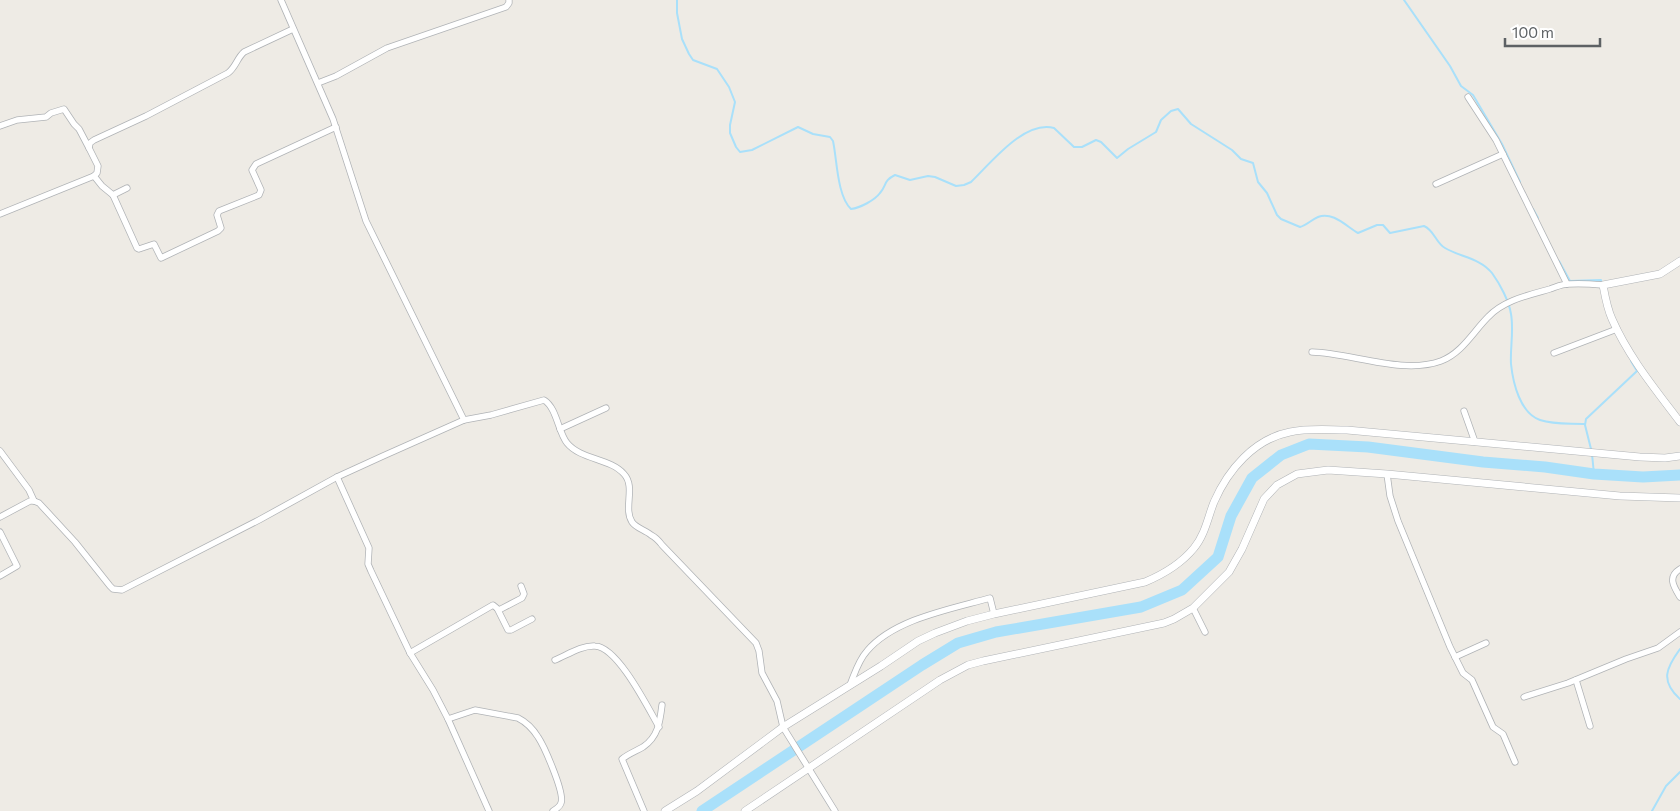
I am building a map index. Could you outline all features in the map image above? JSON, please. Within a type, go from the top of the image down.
[{"type":"street","points":[[281,0],[336,127],[366,221],[464,420]]},
{"type":"street","points":[[318,83],[336,76],[387,48],[506,7],[509,4],[509,0]]},
{"type":"street","points":[[89,148],[90,143],[94,140],[146,116],[228,73],[233,69],[244,52],[293,29]]},
{"type":"street","points":[[1468,96],[1496,140],[1567,284]]},
{"type":"street","points":[[0,126],[17,120],[46,117],[51,113],[64,109],[79,129],[98,166],[97,173],[94,176],[0,214]]},
{"type":"street","points":[[94,176],[113,195],[137,248],[140,249],[154,244],[160,258],[218,231],[221,228],[219,211],[259,196],[261,190],[252,170],[256,164],[336,127]]},
{"type":"street","points":[[1436,184],[1503,154]]},
{"type":"street","points":[[113,195],[127,188]]},
{"type":"street","points":[[1312,352],[1370,362],[1419,366],[1432,363],[1454,354],[1490,315],[1503,305],[1522,297],[1567,284],[1603,285],[1660,274],[1680,261]]},
{"type":"street","points":[[1603,285],[1611,318],[1617,329],[1645,376],[1680,422]]},
{"type":"street","points":[[1554,353],[1617,329]]},
{"type":"street","points":[[0,517],[30,501],[39,502],[76,542],[110,586],[114,590],[122,590],[259,520],[337,477],[464,420],[491,415],[544,400],[549,405],[568,445],[622,471],[626,476],[629,487],[630,517],[632,522],[658,540],[756,643],[762,673],[777,702],[785,731],[835,811]]},
{"type":"street","points":[[560,429],[606,408]]},
{"type":"street","points":[[1464,411],[1475,442]]},
{"type":"street","points":[[665,811],[850,685],[926,637],[959,624],[994,614],[1145,582],[1160,576],[1173,568],[1195,547],[1219,491],[1239,462],[1257,448],[1280,435],[1310,430],[1347,430],[1640,457],[1665,458],[1680,456]]},
{"type":"street","points":[[0,451],[30,490],[34,501]]},
{"type":"street","points":[[745,811],[940,680],[968,665],[1164,623],[1193,608],[1229,572],[1242,549],[1264,499],[1277,485],[1297,474],[1328,470],[1620,496],[1680,498]]},
{"type":"street","points":[[1387,474],[1390,496],[1398,521],[1455,656],[1463,673],[1472,680],[1493,727],[1503,734],[1514,762]]},
{"type":"street","points":[[337,477],[369,548],[368,564],[370,571],[410,653],[448,719],[489,811]]},
{"type":"street","points":[[0,532],[17,566],[0,576]]},
{"type":"street","points":[[1680,570],[1673,574],[1672,581],[1680,597]]},
{"type":"street","points":[[498,610],[523,597],[524,594],[520,586]]},
{"type":"street","points":[[850,685],[858,664],[866,651],[893,630],[915,619],[990,598],[994,614]]},
{"type":"street","points":[[410,653],[493,605],[498,610],[506,628],[509,630],[532,619]]},
{"type":"street","points":[[1193,608],[1205,632]]},
{"type":"street","points":[[1524,697],[1576,680],[1658,648],[1680,632]]},
{"type":"street","points":[[1455,656],[1486,643]]},
{"type":"street","points":[[555,660],[591,646],[605,649],[629,674],[659,726]]},
{"type":"street","points":[[1576,680],[1590,726]]},
{"type":"street","points":[[644,811],[622,760],[648,743],[659,726],[662,705]]},
{"type":"street","points":[[448,719],[474,710],[518,718],[524,721],[544,747],[559,787],[562,802],[553,811]]},
{"type":"waterway","points":[[677,0],[677,13],[682,39],[689,54],[693,60],[717,69],[729,87],[735,102],[730,133],[740,152],[752,150],[798,127],[813,134],[830,137],[833,141],[840,187],[846,203],[851,209],[863,205],[878,196],[887,181],[895,175],[910,180],[928,176],[935,177],[956,186],[964,185],[971,182],[1009,145],[1031,130],[1043,127],[1054,128],[1074,147],[1082,147],[1096,140],[1101,142],[1117,158],[1156,132],[1161,120],[1171,111],[1178,109],[1191,124],[1232,150],[1241,159],[1253,163],[1258,182],[1267,193],[1277,215],[1281,219],[1300,227],[1318,217],[1329,216],[1340,220],[1358,233],[1377,225],[1383,225],[1390,233],[1424,226],[1430,230],[1445,248],[1482,264],[1492,273],[1501,287],[1510,309],[1512,320],[1512,372],[1519,396],[1527,411],[1546,422],[1585,424]]},
{"type":"waterway","points":[[1404,0],[1450,66],[1461,86],[1473,95],[1502,144],[1520,182]]},
{"type":"waterway","points":[[1533,209],[1538,218]]},
{"type":"waterway","points":[[1559,261],[1570,281],[1601,280],[1602,283]]},
{"type":"waterway","points":[[1591,449],[1585,425],[1586,419],[1637,371],[1631,361]]},
{"type":"waterway","points":[[702,811],[958,643],[996,632],[1141,607],[1182,590],[1218,557],[1231,516],[1252,478],[1281,455],[1309,444],[1368,447],[1594,474],[1643,477],[1680,475]]},
{"type":"waterway","points":[[1592,454],[1594,474]]},
{"type":"waterway","points":[[1680,649],[1671,662],[1667,674],[1670,686],[1680,699]]},
{"type":"waterway","points":[[1652,811],[1666,786],[1680,772]]}]
